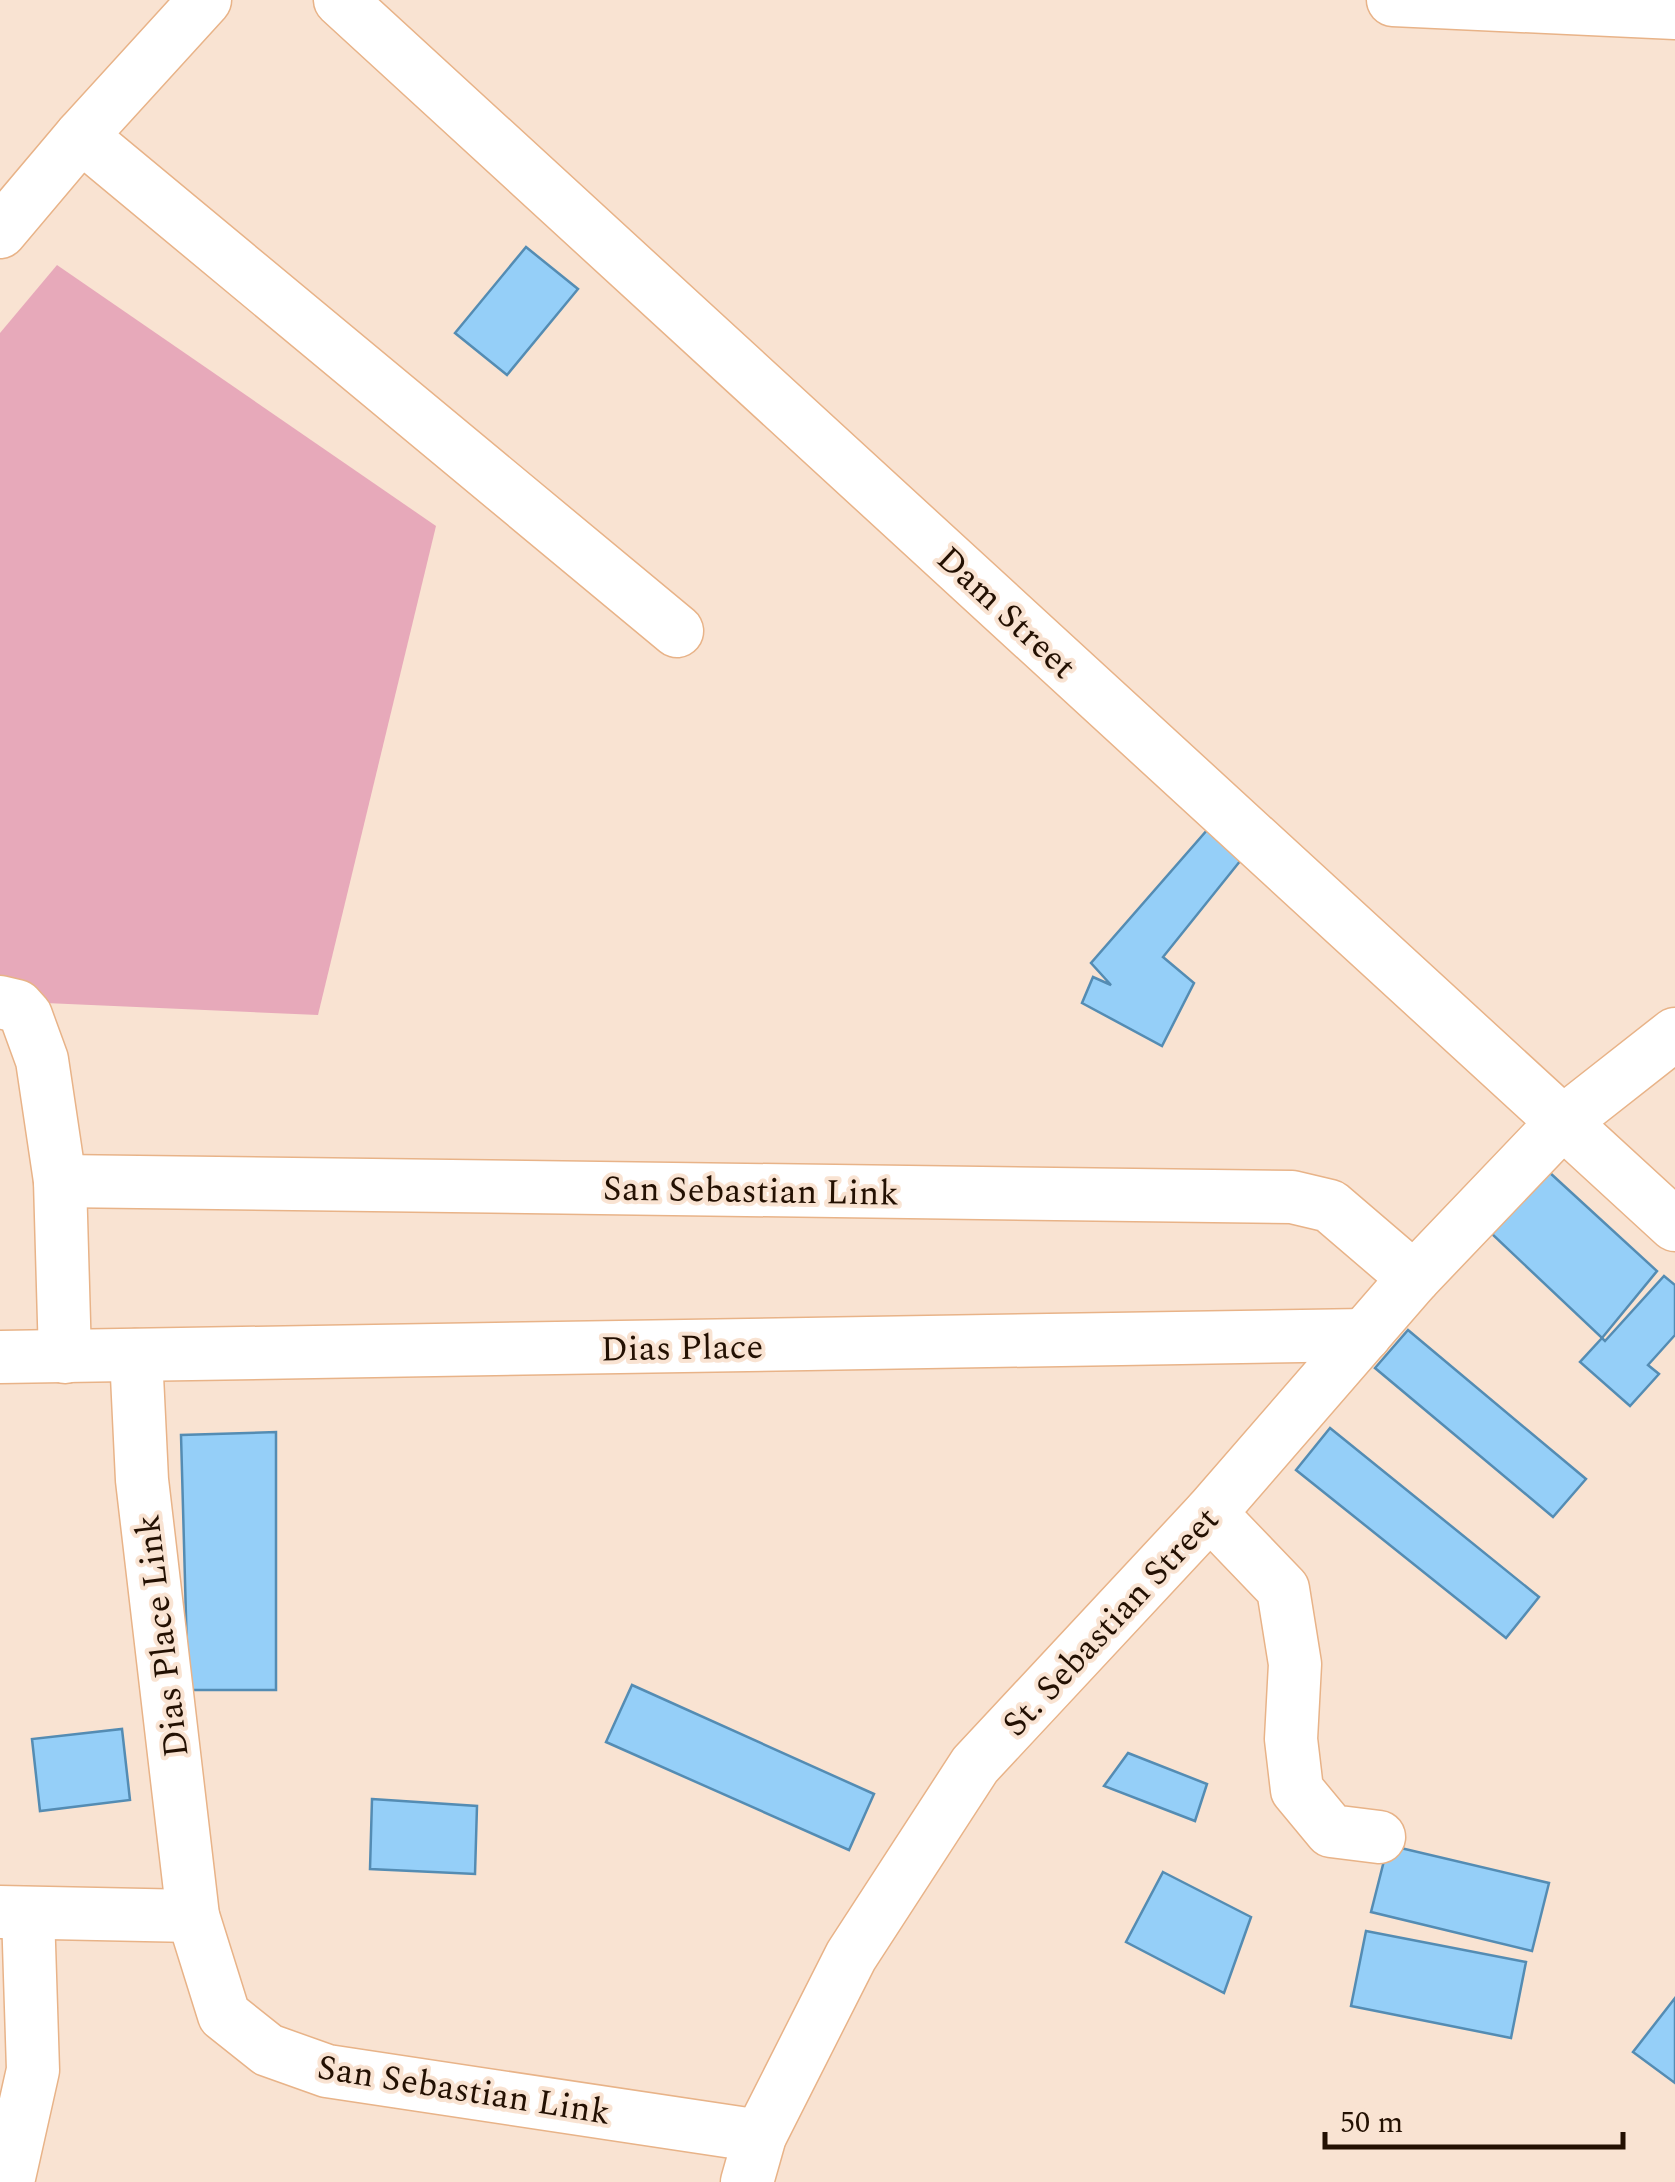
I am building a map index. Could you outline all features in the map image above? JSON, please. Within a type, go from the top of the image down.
[{"type":"street","points":[[0,232],[204,0]]},
{"type":"street","name":"Dam Street","points":[[340,0],[1675,1225]]},
{"type":"street","points":[[1393,0],[1675,13]]},
{"type":"street","points":[[81,136],[677,631]]},
{"type":"street","points":[[0,1002],[18,1006],[26,1016],[42,1060],[60,1182],[65,1357]]},
{"type":"street","name":"St. Sebastian Street","points":[[754,2159],[851,1956],[975,1766],[1210,1513],[1414,1278],[1562,1122],[1675,1034]]},
{"type":"street","name":"San Sebastian Link","points":[[60,1182],[1292,1197],[1330,1206],[1414,1278]]},
{"type":"street","name":"Dias Place","points":[[0,1357],[1365,1335]]},
{"type":"street","name":"Dias Place Link","points":[[136,1356],[142,1480],[193,1916]]},
{"type":"street","points":[[1210,1513],[1283,1590],[1294,1664],[1292,1739],[1297,1790],[1331,1831],[1380,1837]]},
{"type":"street","points":[[8,2182],[33,2070],[14,1913],[193,1916]]},
{"type":"street","name":"San Sebastian Link","points":[[193,1916],[224,2015],[268,2050],[327,2071],[754,2159]]},
{"type":"shaded area","points":[[57,265],[436,526],[318,1015],[0,1001],[0,333]]},
{"type":"building","points":[[526,247],[578,289],[507,375],[455,333]]},
{"type":"building","points":[[1215,821],[1249,850],[1163,957],[1194,983],[1162,1046],[1082,1003],[1093,977],[1111,985],[1091,963]]},
{"type":"building","points":[[1549,1172],[1657,1271],[1602,1338],[1492,1234]]},
{"type":"building","points":[[1664,1276],[1675,1285],[1675,1335],[1648,1365],[1659,1374],[1630,1406],[1580,1362],[1602,1338],[1605,1341]]},
{"type":"building","points":[[1408,1330],[1586,1479],[1553,1517],[1375,1368]]},
{"type":"building","points":[[1330,1428],[1539,1597],[1506,1638],[1296,1470]]},
{"type":"building","points":[[276,1432],[276,1690],[188,1690],[181,1435]]},
{"type":"building","points":[[632,1685],[874,1794],[849,1850],[606,1742]]},
{"type":"building","points":[[122,1729],[130,1800],[40,1811],[32,1739]]},
{"type":"building","points":[[1128,1753],[1207,1784],[1195,1821],[1104,1786]]},
{"type":"building","points":[[372,1799],[477,1806],[475,1874],[370,1869]]},
{"type":"building","points":[[1388,1845],[1549,1883],[1532,1951],[1371,1912]]},
{"type":"building","points":[[1163,1872],[1251,1917],[1224,1993],[1126,1942]]},
{"type":"building","points":[[1366,1931],[1526,1962],[1511,2038],[1351,2006]]},
{"type":"building","points":[[1675,1998],[1675,2083],[1633,2052]]}]
